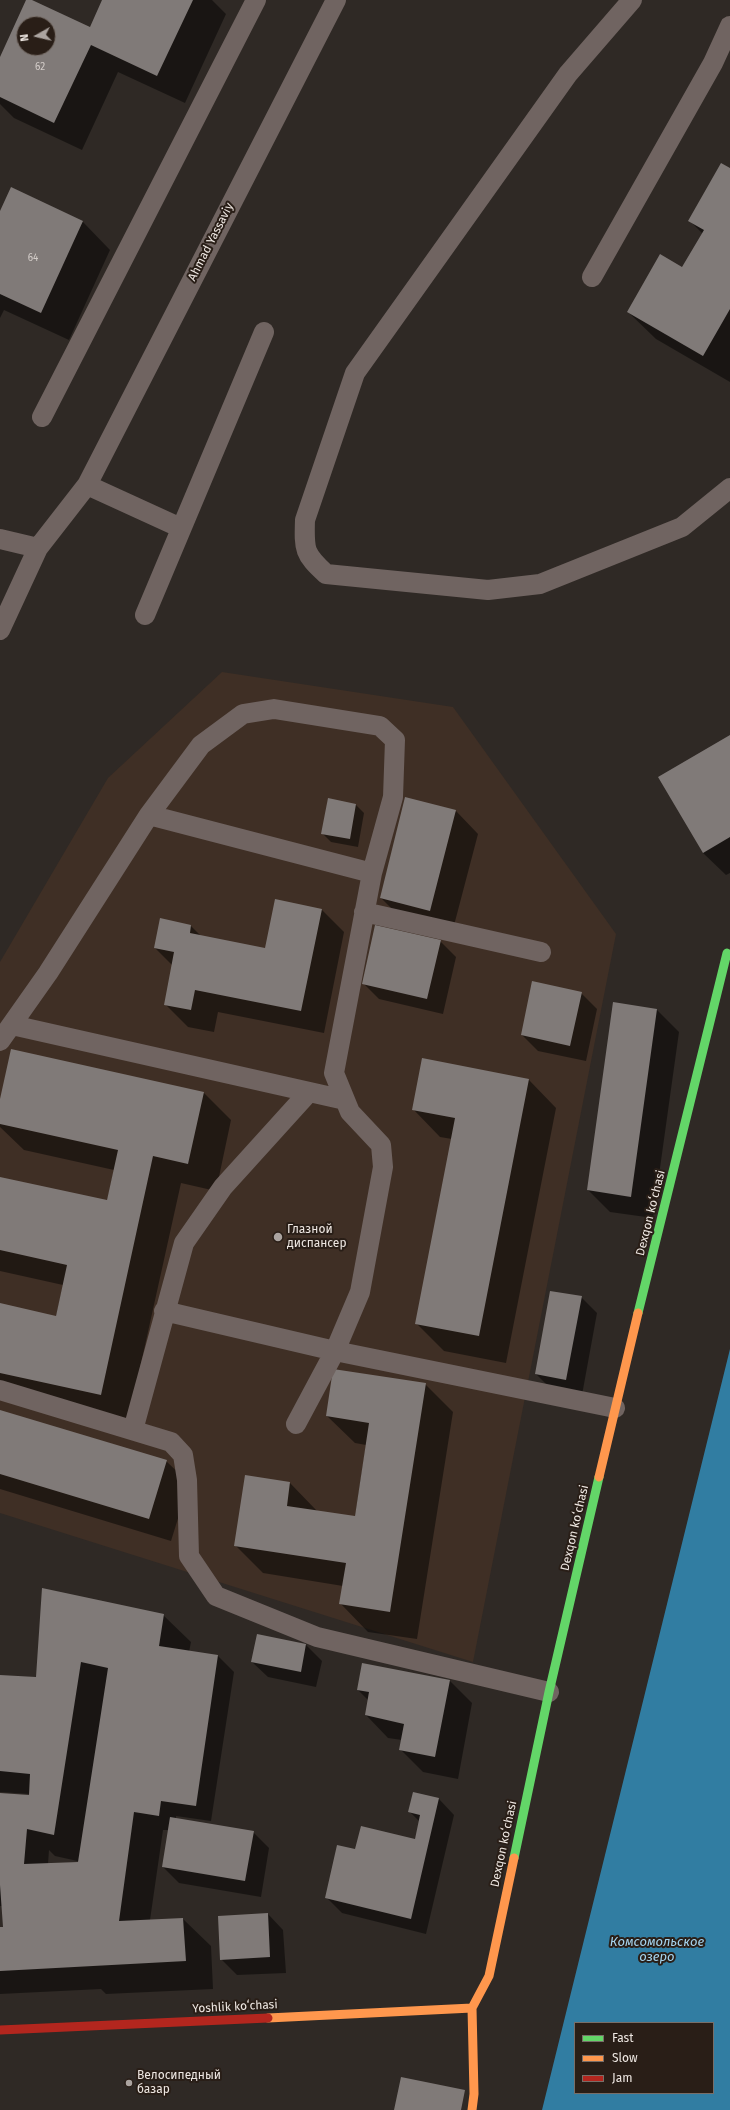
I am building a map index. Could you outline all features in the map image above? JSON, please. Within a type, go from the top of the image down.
[{"type":"street","name":"Dexqon koʻchasi","points":[[472,2110],[474,2094],[472,2008],[489,1976],[548,1692],[615,1408],[727,953]]},
{"type":"street","name":"Yoshlik koʻchasi","points":[[0,2030],[472,2008]]},
{"type":"lane","points":[[42,417],[256,0]]},
{"type":"lane","name":"Ahmad Yassaviy","points":[[0,630],[38,548],[87,485],[336,0]]},
{"type":"lane","points":[[632,0],[568,74],[355,373],[305,520],[304,545],[310,559],[326,574],[488,590],[540,584],[682,527],[730,488]]},
{"type":"lane","points":[[592,277],[713,63],[730,26]]},
{"type":"lane","points":[[145,615],[264,332]]},
{"type":"lane","points":[[87,485],[182,528]]},
{"type":"lane","points":[[0,539],[38,548]]},
{"type":"lane","points":[[0,1041],[48,973],[149,815],[201,746],[243,714],[274,709],[380,726],[395,740],[392,797],[372,873],[334,1073],[350,1112],[381,1144],[384,1167],[360,1292],[335,1351],[296,1424]]},
{"type":"lane","points":[[149,815],[372,873]]},
{"type":"lane","points":[[364,912],[541,952]]},
{"type":"lane","points":[[12,1025],[345,1100]]},
{"type":"lane","points":[[133,1430],[164,1311],[184,1243],[223,1186],[309,1092]]},
{"type":"lane","points":[[164,1311],[335,1351],[615,1408]]},
{"type":"lane","points":[[0,1390],[171,1442],[183,1455],[187,1480],[188,1556],[216,1596],[316,1637],[548,1692]]},
{"type":"shaded area","name":"Глазной диспансер","points":[[222,672],[453,707],[616,934],[473,1662],[0,1513],[0,962],[108,778]]},
{"type":"water","name":"Комсомольское озеро","points":[[730,1349],[730,2110],[542,2110]]},
{"type":"building","points":[[26,0],[32,0],[90,27],[102,0],[193,0],[157,76],[91,45],[54,123],[0,97],[0,57],[16,22],[16,56],[56,56],[56,16],[19,16]]},
{"type":"building","points":[[721,163],[730,168],[730,309],[703,356],[627,312],[660,254],[682,267],[704,230],[688,221]]},
{"type":"building","points":[[11,187],[83,221],[41,313],[0,294],[0,211]]},
{"type":"building","points":[[730,735],[730,837],[703,853],[658,777]]},
{"type":"building","points":[[405,797],[456,810],[430,911],[380,898]]},
{"type":"building","points":[[328,798],[356,804],[350,839],[321,834]]},
{"type":"building","points":[[275,899],[322,909],[301,1011],[195,990],[191,1010],[164,1005],[174,952],[154,948],[160,918],[191,925],[190,933],[265,948]]},
{"type":"building","points":[[375,925],[441,940],[427,999],[362,984]]},
{"type":"building","points":[[532,981],[582,992],[570,1046],[521,1035]]},
{"type":"building","points":[[613,1002],[657,1009],[631,1197],[587,1190]]},
{"type":"building","points":[[11,1049],[204,1092],[188,1164],[153,1156],[101,1395],[0,1373],[0,1303],[56,1316],[67,1265],[0,1250],[0,1177],[107,1200],[118,1150],[0,1124],[0,1099]]},
{"type":"building","points":[[422,1058],[529,1079],[479,1336],[415,1324],[455,1118],[412,1110]]},
{"type":"building","points":[[550,1291],[582,1296],[566,1380],[535,1374]]},
{"type":"building","points":[[333,1369],[426,1383],[390,1612],[339,1604],[346,1563],[234,1546],[245,1475],[290,1482],[287,1506],[355,1516],[369,1423],[326,1416]]},
{"type":"building","points":[[0,1410],[167,1460],[149,1519],[0,1474]]},
{"type":"building","points":[[42,1588],[164,1614],[159,1646],[218,1655],[196,1806],[161,1801],[159,1816],[134,1812],[119,1921],[183,1918],[186,1961],[0,1971],[0,1927],[3,1927],[0,1885],[0,1793],[29,1795],[30,1774],[0,1771],[0,1675],[36,1677]],"holes":[[[81,1662],[108,1668],[78,1862],[24,1864],[27,1829],[54,1835]]]},
{"type":"building","points":[[257,1634],[306,1644],[301,1672],[251,1662]]},
{"type":"building","points":[[362,1663],[450,1680],[435,1757],[399,1750],[404,1724],[365,1715],[369,1692],[357,1690]]},
{"type":"building","points":[[413,1792],[439,1798],[411,1919],[325,1898],[337,1845],[355,1849],[361,1826],[415,1839],[420,1815],[408,1812]]},
{"type":"building","points":[[170,1817],[254,1831],[245,1881],[162,1867]]},
{"type":"building","points":[[268,1913],[270,1957],[220,1960],[218,1916]]},
{"type":"building","points":[[401,2077],[465,2090],[461,2110],[394,2110]]},
{"type":"traffic: fast","points":[[638,1313],[727,953]]},
{"type":"traffic: fast","points":[[514,1858],[549,1692],[599,1477]]},
{"type":"traffic: slow","points":[[599,1477],[638,1313]]},
{"type":"traffic: slow","points":[[472,2110],[474,2094],[472,2008],[489,1976],[514,1858]]},
{"type":"traffic: slow","points":[[268,2018],[472,2008]]},
{"type":"traffic: jam","points":[[0,2030],[268,2018]]},
{"type":"place","name":"Глазной диспансер","points":[[278,1237]]},
{"type":"place","name":"Велосипедный базар","points":[[129,2083]]}]
